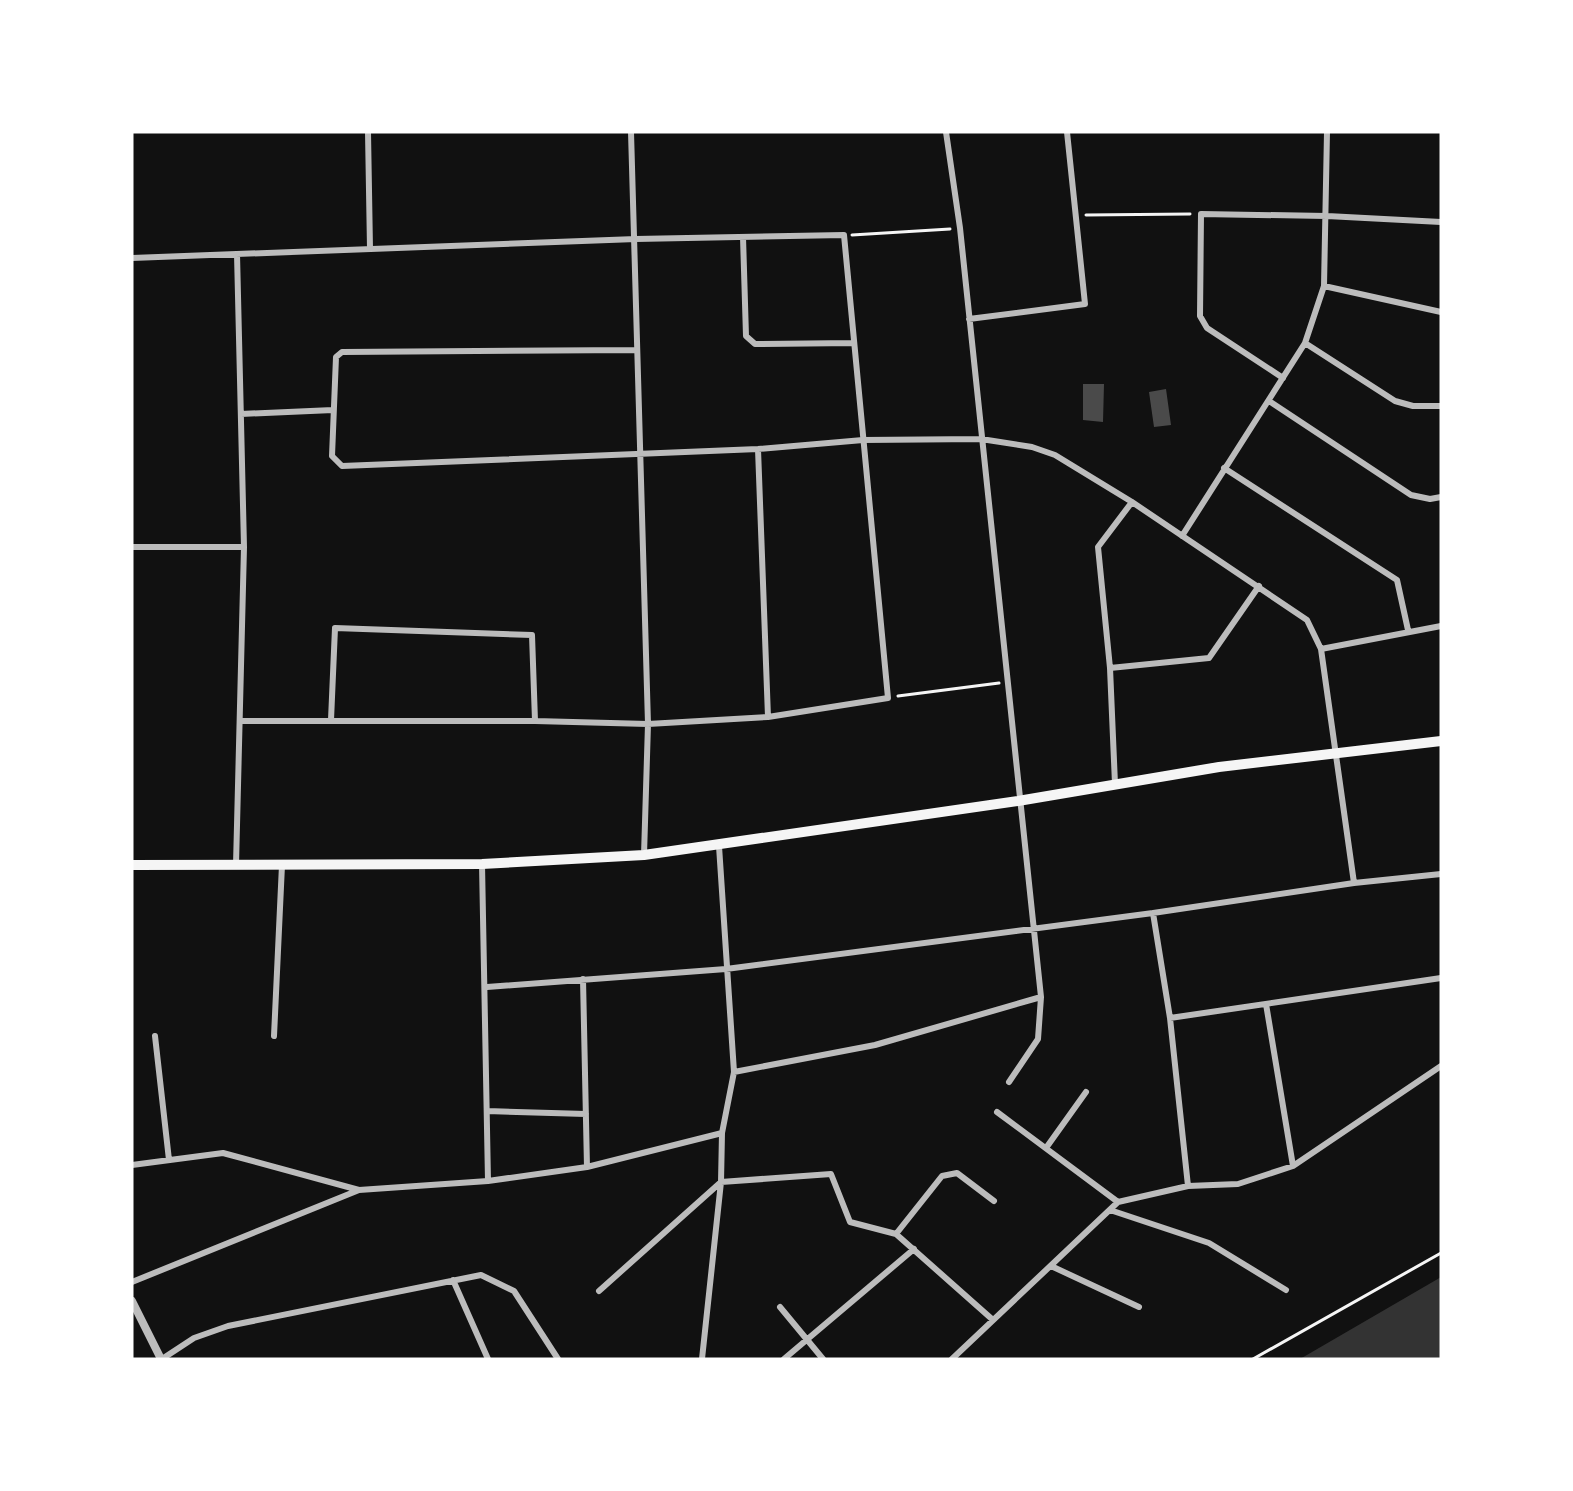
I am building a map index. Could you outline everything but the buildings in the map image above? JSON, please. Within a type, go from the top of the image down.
[{"type":"main road","points":[[132,865],[482,864],[644,855],[719,846],[1336,752],[1441,741]]},
{"type":"street","points":[[368,132],[370,249]]},
{"type":"street","points":[[631,132],[636,239],[639,454],[648,724],[644,855]]},
{"type":"street","points":[[946,132],[960,228],[1005,682],[1041,997],[1038,1039],[1009,1082]]},
{"type":"street","points":[[969,319],[1085,304],[1067,132]]},
{"type":"street","points":[[1182,536],[1305,343],[1324,286],[1327,132]]},
{"type":"street","points":[[1283,378],[1207,328],[1200,316],[1201,214],[1327,216],[1441,222]]},
{"type":"street","points":[[132,258],[636,239],[844,235],[888,698],[768,717],[648,724],[535,721],[242,721]]},
{"type":"street","points":[[743,237],[746,336],[755,344],[854,343]]},
{"type":"street","points":[[236,866],[242,721],[244,547],[237,254]]},
{"type":"street","points":[[1324,286],[1441,312]]},
{"type":"street","points":[[1305,343],[1395,401],[1413,406],[1441,406]]},
{"type":"street","points":[[637,350],[342,352],[336,357],[332,456],[342,466],[758,449],[863,440],[981,439],[1032,447],[1055,455],[1132,502],[1307,620],[1321,649],[1354,883]]},
{"type":"street","points":[[1269,401],[1411,495],[1430,499],[1441,497]]},
{"type":"street","points":[[241,414],[333,410]]},
{"type":"street","points":[[758,449],[768,717]]},
{"type":"street","points":[[1224,468],[1396,580],[1408,630]]},
{"type":"street","points":[[1115,784],[1110,668],[1098,547],[1132,502]]},
{"type":"street","points":[[132,547],[244,547]]},
{"type":"street","points":[[1110,668],[1209,658],[1259,586]]},
{"type":"street","points":[[1321,649],[1408,630],[1441,626]]},
{"type":"street","points":[[331,720],[335,628],[532,635],[535,721]]},
{"type":"street","points":[[702,1359],[721,1182],[722,1133],[734,1072],[719,846]]},
{"type":"street","points":[[482,864],[487,987],[488,1181]]},
{"type":"street","points":[[274,1036],[282,865]]},
{"type":"street","points":[[487,987],[726,969],[1153,913],[1354,883],[1441,874]]},
{"type":"street","points":[[1153,913],[1170,1018],[1188,1185]]},
{"type":"street","points":[[1170,1018],[1441,978]]},
{"type":"street","points":[[583,979],[587,1167]]},
{"type":"street","points":[[734,1072],[876,1045],[1041,997]]},
{"type":"street","points":[[1266,1004],[1293,1166]]},
{"type":"street","points":[[155,1036],[169,1160]]},
{"type":"street","points":[[952,1359],[1118,1202],[1188,1185],[1238,1184],[1293,1166],[1441,1066]]},
{"type":"street","points":[[1046,1148],[1086,1092]]},
{"type":"street","points":[[488,1111],[586,1114]]},
{"type":"street","points":[[997,1113],[1118,1202]]},
{"type":"street","points":[[132,1282],[359,1190],[488,1181],[587,1167],[722,1133]]},
{"type":"street","points":[[132,1166],[223,1153],[359,1190]]},
{"type":"street","points":[[896,1234],[942,1176],[957,1173],[994,1201]]},
{"type":"street","points":[[599,1290],[721,1182],[831,1174],[850,1222],[896,1234],[993,1320]]},
{"type":"street","points":[[1110,1210],[1209,1243],[1286,1290]]},
{"type":"street","points":[[784,1359],[914,1250]]},
{"type":"street","points":[[1050,1266],[1139,1307]]},
{"type":"street","points":[[132,1301],[161,1359],[194,1338],[228,1326],[481,1275],[513,1291],[558,1359]]},
{"type":"street","points":[[453,1280],[488,1359]]},
{"type":"street","points":[[780,1307],[824,1359]]},
{"type":"path","points":[[1076,216],[1201,214]]},
{"type":"path","points":[[844,235],[960,228]]},
{"type":"path","points":[[888,698],[1005,682]]},
{"type":"path","points":[[1253,1359],[1441,1253]]},
{"type":"shaded area","points":[[1441,1277],[1441,1359],[1300,1359],[1436,1280]]}]
